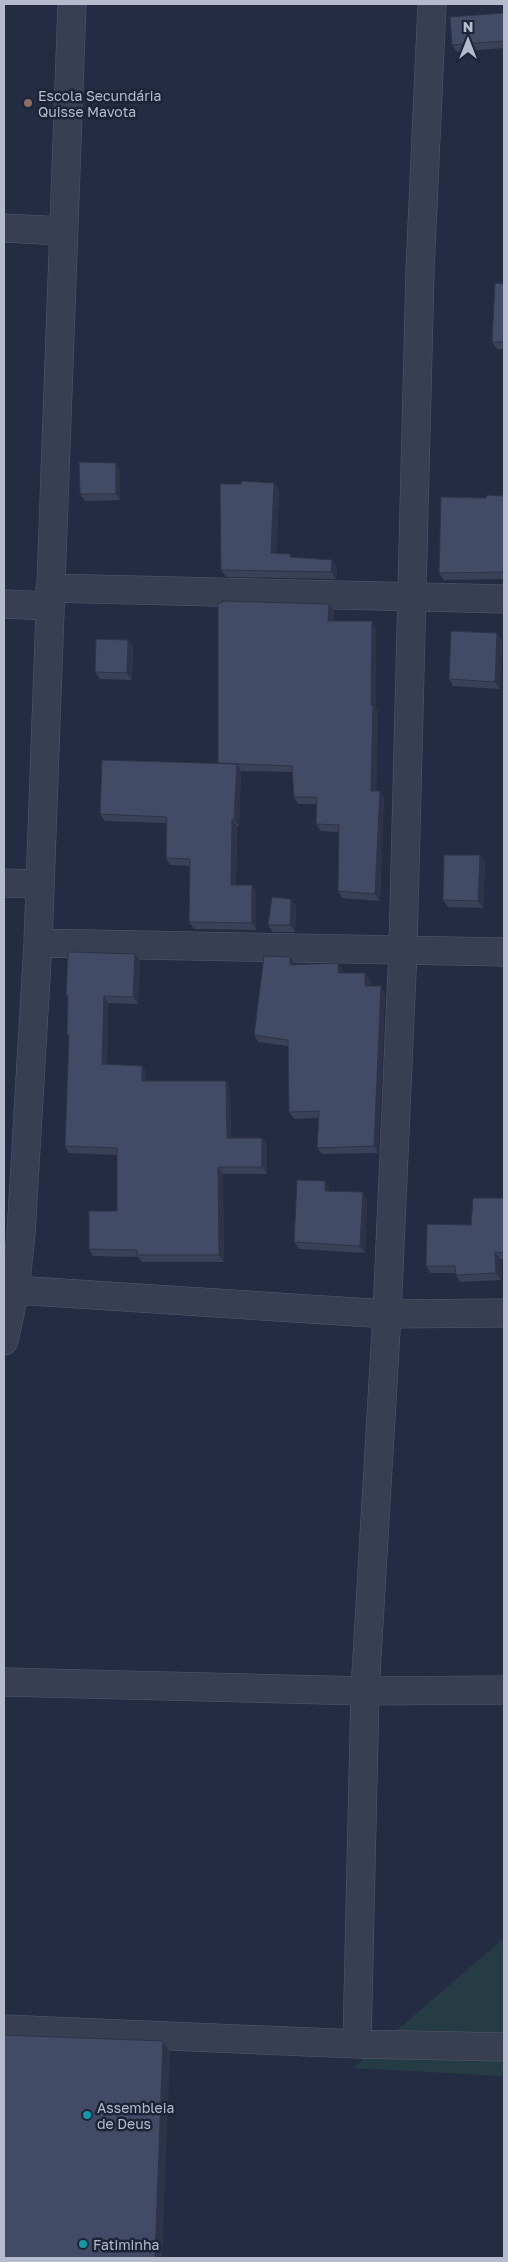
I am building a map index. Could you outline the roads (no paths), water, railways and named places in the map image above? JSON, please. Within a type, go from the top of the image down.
[{"type":"street","points":[[4,1341],[15,1290],[12,1234],[38,943],[49,597],[72,4]]},
{"type":"street","points":[[357,2044],[365,1691],[386,1314],[403,949],[410,597],[420,271],[432,4]]},
{"type":"street","points":[[4,228],[64,231]]},
{"type":"street","points":[[4,604],[49,597],[410,597],[504,600]]},
{"type":"street","points":[[4,883],[40,884]]},
{"type":"street","points":[[38,943],[504,952]]},
{"type":"street","points":[[15,1290],[386,1314],[504,1313]]},
{"type":"street","points":[[4,1682],[365,1691],[504,1690]]},
{"type":"street","points":[[4,2029],[357,2044],[504,2047]]},
{"type":"place","name":"Escola Secundária Quisse Mavota","points":[[28,103]]},
{"type":"place","name":"Assembleia de Deus","points":[[87,2115]]},
{"type":"place","name":"Fatiminha","points":[[83,2244]]}]
